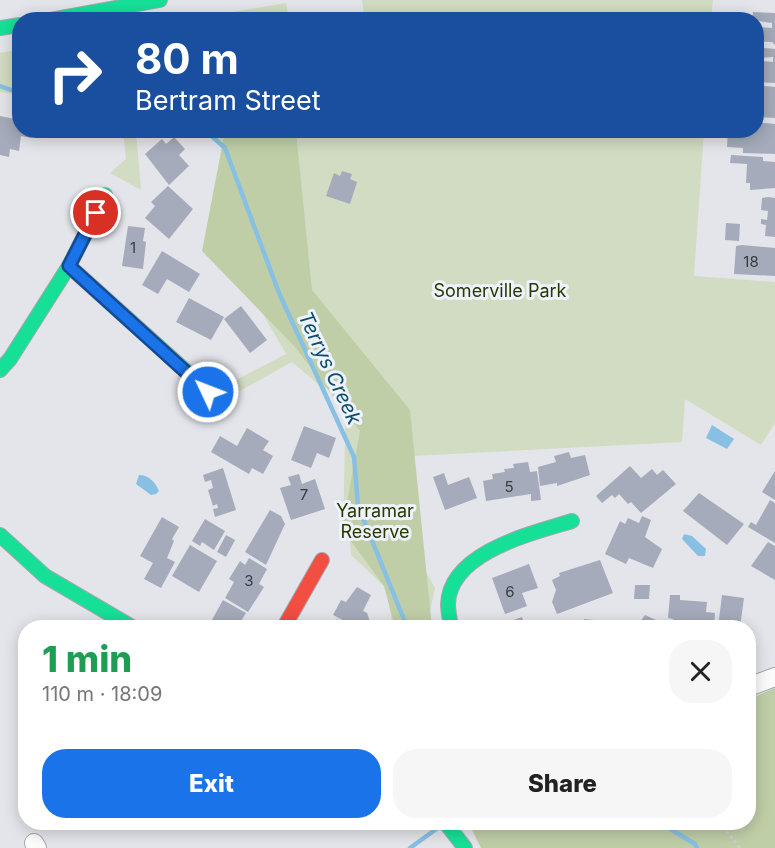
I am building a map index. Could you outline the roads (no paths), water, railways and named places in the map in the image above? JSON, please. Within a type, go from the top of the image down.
[{"type":"street","points":[[93,12],[160,0]]},
{"type":"street","points":[[0,370],[10,359],[69,266],[105,195]]},
{"type":"street","points":[[69,266],[208,392]]},
{"type":"street","points":[[451,620],[449,600],[455,581],[465,568],[485,551],[572,521]]},
{"type":"street","points":[[0,535],[45,576],[120,620]]},
{"type":"street","points":[[288,620],[322,560]]},
{"type":"street","points":[[756,684],[775,676]]},
{"type":"street","points":[[452,830],[465,848]]},
{"type":"water","points":[[712,425],[734,439],[727,449],[706,438]]},
{"type":"water","points":[[139,475],[151,480],[159,491],[151,495],[136,484]]},
{"type":"water","points":[[684,534],[692,536],[706,549],[705,556],[698,556],[682,539]]},
{"type":"waterway","name":"Terrys Creek","points":[[0,86],[12,90]]},
{"type":"waterway","name":"Terrys Creek","points":[[214,138],[225,148],[279,293],[354,457],[358,506],[404,620]]},
{"type":"waterway","points":[[410,848],[435,830]]},
{"type":"waterway","name":"Terrys Creek","points":[[672,830],[695,844],[697,848]]},
{"type":"park label","name":"Somerville Park","points":[[500,291]]},
{"type":"park label","name":"Yarramar Reserve","points":[[375,521]]}]
